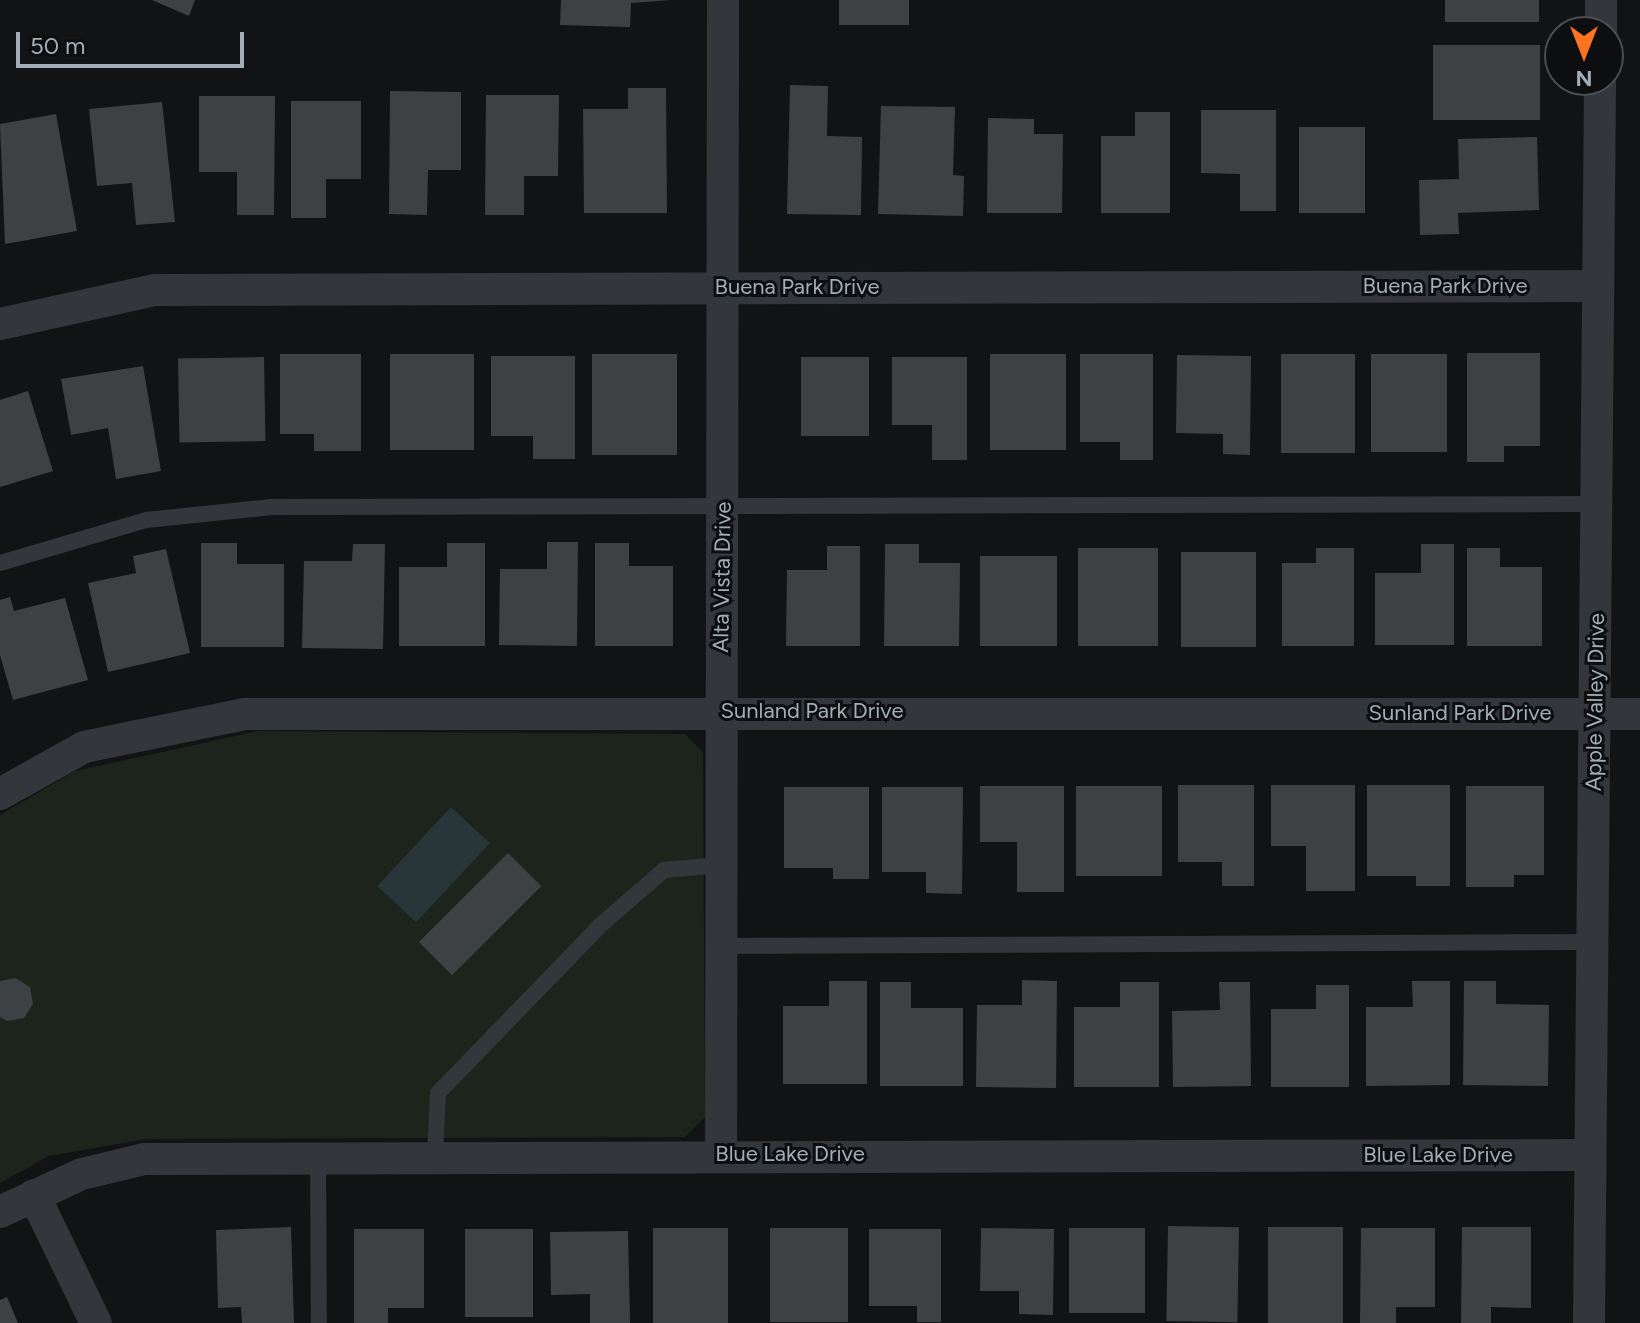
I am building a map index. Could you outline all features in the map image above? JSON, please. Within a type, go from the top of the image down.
[{"type":"street","name":"Alta Vista Drive","points":[[721,1154],[725,288],[723,0]]},
{"type":"street","name":"Apple Valley Drive","points":[[1589,1323],[1600,96]]},
{"type":"street","name":"Buena Park Drive","points":[[0,324],[155,290],[1598,286]]},
{"type":"street","name":"Sunland Park Drive","points":[[0,794],[84,747],[201,718],[721,711],[1640,714]]},
{"type":"street","name":"Blue Lake Drive","points":[[0,1212],[34,1195],[144,1159],[721,1154],[1590,1155]]},
{"type":"street","points":[[34,1195],[96,1323]]},
{"type":"lane","points":[[0,563],[146,520],[272,507],[1596,504]]},
{"type":"lane","points":[[435,1156],[438,1093],[603,923],[664,870],[721,865]]},
{"type":"lane","points":[[721,946],[1592,942]]},
{"type":"lane","points":[[318,1157],[319,1323]]},
{"type":"shaded area","points":[[258,731],[685,734],[703,752],[705,1117],[685,1137],[147,1139],[49,1156],[0,1183],[0,815],[75,771]]},
{"type":"shaded area","points":[[451,807],[490,843],[416,922],[377,886]]},
{"type":"building","points":[[152,0],[195,0],[189,16]]},
{"type":"building","points":[[561,0],[671,0],[631,3],[630,27],[560,25]]},
{"type":"building","points":[[839,0],[909,0],[909,25],[839,25]]},
{"type":"building","points":[[1445,0],[1539,0],[1539,22],[1445,22]]},
{"type":"building","points":[[1433,45],[1540,45],[1540,120],[1433,120]]},
{"type":"building","points":[[790,85],[828,86],[827,136],[862,137],[861,215],[787,214]]},
{"type":"building","points":[[628,88],[666,88],[667,213],[584,213],[583,109],[628,109]]},
{"type":"building","points":[[390,91],[461,92],[461,170],[428,170],[427,215],[389,214]]},
{"type":"building","points":[[486,95],[559,95],[558,176],[524,176],[524,215],[485,215]]},
{"type":"building","points":[[199,96],[275,96],[274,215],[237,215],[237,172],[199,172]]},
{"type":"building","points":[[291,101],[361,101],[361,179],[326,179],[326,218],[291,218]]},
{"type":"building","points":[[162,102],[175,222],[136,225],[132,183],[97,186],[89,109]]},
{"type":"building","points":[[881,106],[955,107],[953,175],[964,176],[963,216],[878,214]]},
{"type":"building","points":[[1201,110],[1276,110],[1276,211],[1240,211],[1240,174],[1201,173]]},
{"type":"building","points":[[1135,112],[1170,112],[1170,213],[1101,213],[1101,136],[1135,136]]},
{"type":"building","points":[[56,114],[77,231],[5,244],[0,124]]},
{"type":"building","points":[[988,118],[1034,119],[1034,134],[1063,134],[1062,213],[987,213]]},
{"type":"building","points":[[1299,127],[1365,127],[1365,213],[1299,213]]},
{"type":"building","points":[[1537,137],[1539,210],[1458,213],[1459,234],[1420,235],[1419,180],[1459,179],[1458,139]]},
{"type":"building","points":[[1467,353],[1540,353],[1540,446],[1504,446],[1504,462],[1467,462]]},
{"type":"building","points":[[280,354],[361,354],[361,451],[314,451],[314,434],[280,434]]},
{"type":"building","points":[[390,354],[474,354],[474,450],[390,450]]},
{"type":"building","points":[[592,354],[677,354],[677,455],[592,455]]},
{"type":"building","points":[[990,354],[1066,354],[1066,450],[990,450]]},
{"type":"building","points":[[1080,354],[1153,354],[1153,460],[1120,460],[1120,442],[1080,442]]},
{"type":"building","points":[[1281,354],[1355,354],[1355,453],[1281,453]]},
{"type":"building","points":[[1371,354],[1447,354],[1447,452],[1371,452]]},
{"type":"building","points":[[1177,355],[1251,356],[1250,455],[1223,454],[1223,434],[1176,433]]},
{"type":"building","points":[[491,356],[575,356],[575,459],[533,459],[533,436],[491,436]]},
{"type":"building","points":[[264,357],[265,441],[179,442],[178,359]]},
{"type":"building","points":[[801,357],[869,357],[869,436],[801,436]]},
{"type":"building","points":[[892,357],[967,357],[967,460],[932,460],[932,425],[892,425]]},
{"type":"building","points":[[143,366],[161,471],[116,479],[108,428],[71,435],[61,379]]},
{"type":"building","points":[[28,391],[53,471],[0,487],[0,400]]},
{"type":"building","points":[[547,542],[578,542],[577,646],[499,645],[500,569],[547,569]]},
{"type":"building","points":[[201,543],[237,543],[237,564],[284,564],[284,647],[201,647]]},
{"type":"building","points":[[447,543],[485,543],[485,646],[399,646],[399,567],[447,567]]},
{"type":"building","points":[[595,543],[629,543],[629,566],[673,566],[673,646],[595,646]]},
{"type":"building","points":[[353,544],[385,544],[383,649],[302,648],[304,561],[352,561]]},
{"type":"building","points":[[885,544],[919,544],[919,563],[960,563],[959,646],[884,646]]},
{"type":"building","points":[[1421,544],[1454,544],[1454,645],[1375,645],[1375,573],[1421,573]]},
{"type":"building","points":[[827,546],[860,546],[860,646],[786,646],[787,570],[827,570]]},
{"type":"building","points":[[1078,548],[1158,548],[1158,646],[1078,646]]},
{"type":"building","points":[[1316,548],[1354,548],[1354,646],[1282,646],[1282,563],[1316,563]]},
{"type":"building","points":[[1467,548],[1500,548],[1500,567],[1542,567],[1542,646],[1467,646]]},
{"type":"building","points":[[166,549],[190,653],[108,672],[88,583],[136,573],[133,556]]},
{"type":"building","points":[[1181,552],[1256,552],[1256,647],[1181,647]]},
{"type":"building","points":[[980,556],[1057,556],[1057,646],[980,646]]},
{"type":"building","points":[[10,597],[14,611],[65,598],[88,680],[13,700],[0,655],[0,600]]},
{"type":"building","points":[[1178,785],[1254,785],[1254,886],[1222,886],[1222,862],[1178,862]]},
{"type":"building","points":[[1271,785],[1355,785],[1355,891],[1306,891],[1306,846],[1271,846]]},
{"type":"building","points":[[1367,785],[1450,785],[1450,886],[1416,886],[1416,876],[1367,876]]},
{"type":"building","points":[[980,786],[1064,786],[1064,892],[1017,892],[1017,842],[980,842]]},
{"type":"building","points":[[1076,786],[1162,786],[1162,876],[1076,876]]},
{"type":"building","points":[[1466,786],[1544,786],[1544,875],[1514,875],[1514,887],[1466,887]]},
{"type":"building","points":[[784,787],[869,787],[869,879],[833,879],[833,868],[784,868]]},
{"type":"building","points":[[882,787],[963,787],[962,894],[926,893],[926,872],[882,872]]},
{"type":"building","points":[[508,853],[541,886],[452,975],[419,942]]},
{"type":"building","points":[[15,978],[30,987],[33,1004],[24,1018],[7,1021],[0,1017],[0,981]]},
{"type":"building","points":[[1022,980],[1057,981],[1056,1088],[976,1087],[977,1005],[1022,1005]]},
{"type":"building","points":[[829,981],[867,981],[867,1084],[783,1084],[783,1006],[829,1006]]},
{"type":"building","points":[[1412,981],[1450,981],[1450,1085],[1366,1086],[1366,1007],[1413,1007]]},
{"type":"building","points":[[1464,981],[1496,981],[1496,1004],[1549,1005],[1548,1086],[1463,1085]]},
{"type":"building","points":[[880,982],[911,982],[911,1008],[963,1008],[963,1086],[880,1086]]},
{"type":"building","points":[[1120,982],[1159,982],[1159,1087],[1074,1087],[1074,1007],[1120,1007]]},
{"type":"building","points":[[1219,982],[1250,982],[1251,1086],[1173,1087],[1172,1011],[1220,1010]]},
{"type":"building","points":[[1316,985],[1349,985],[1349,1087],[1271,1087],[1271,1009],[1316,1009]]},
{"type":"building","points":[[1168,1226],[1239,1227],[1237,1322],[1166,1321]]},
{"type":"building","points":[[291,1227],[294,1323],[242,1323],[241,1307],[218,1308],[216,1230]]},
{"type":"building","points":[[1268,1227],[1343,1227],[1343,1323],[1268,1323]]},
{"type":"building","points":[[1462,1227],[1531,1227],[1531,1308],[1491,1307],[1491,1323],[1461,1323]]},
{"type":"building","points":[[653,1228],[728,1228],[728,1323],[653,1323]]},
{"type":"building","points":[[770,1228],[848,1228],[848,1322],[770,1322]]},
{"type":"building","points":[[981,1228],[1054,1229],[1053,1315],[1019,1314],[1019,1291],[980,1291]]},
{"type":"building","points":[[1069,1228],[1145,1228],[1145,1313],[1069,1313]]},
{"type":"building","points":[[1361,1228],[1435,1228],[1435,1307],[1396,1307],[1396,1323],[1360,1323]]},
{"type":"building","points":[[354,1229],[424,1229],[424,1308],[388,1308],[388,1323],[354,1323]]},
{"type":"building","points":[[465,1229],[533,1229],[533,1317],[465,1317]]},
{"type":"building","points":[[869,1229],[941,1229],[941,1322],[917,1322],[917,1306],[869,1306]]},
{"type":"building","points":[[628,1231],[630,1323],[590,1323],[590,1294],[551,1295],[550,1232]]},
{"type":"building","points":[[7,1297],[18,1323],[0,1323],[0,1300]]}]
